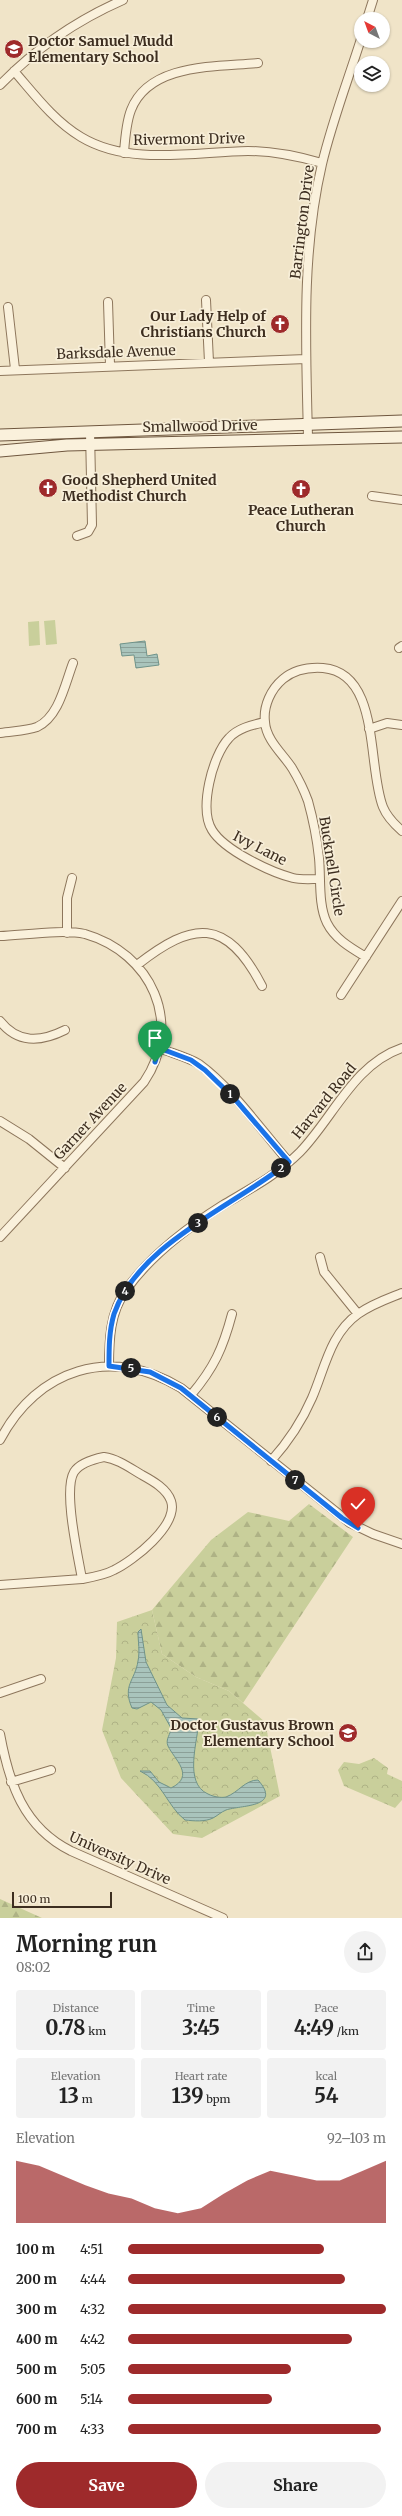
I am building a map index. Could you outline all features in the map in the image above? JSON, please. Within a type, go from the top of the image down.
[{"type":"main road","name":"Smallwood Drive","points":[[0,435],[402,421]]},
{"type":"main road","name":"Smallwood Drive","points":[[0,451],[90,444],[402,437]]},
{"type":"street","points":[[0,86],[14,71],[63,31],[121,0]]},
{"type":"street","points":[[369,12],[373,0]]},
{"type":"street","name":"Barrington Drive","points":[[308,438],[306,359],[308,258],[322,163],[358,48]]},
{"type":"street","points":[[124,152],[130,112],[139,97],[153,84],[182,71],[258,63]]},
{"type":"street","name":"Rivermont Drive","points":[[14,71],[70,130],[95,144],[124,152],[148,154],[271,152],[322,163]]},
{"type":"street","points":[[206,300],[209,362]]},
{"type":"street","points":[[108,302],[110,365]]},
{"type":"street","points":[[8,307],[14,369]]},
{"type":"street","name":"Barksdale Avenue","points":[[0,371],[14,369],[110,365],[306,359]]},
{"type":"street","points":[[77,536],[88,532],[92,525],[90,432]]},
{"type":"street","points":[[372,496],[402,500]]},
{"type":"street","points":[[0,733],[32,728],[48,718],[59,700],[73,663]]},
{"type":"street","points":[[265,722],[269,697],[277,684],[301,669],[317,667],[336,670],[356,686],[365,706],[381,801],[388,816],[402,831]]},
{"type":"street","name":"Ivy Lane","points":[[265,722],[239,730],[225,743],[208,788],[206,811],[209,825],[220,840],[234,851],[293,878],[320,879]]},
{"type":"street","name":"Bucknell Circle","points":[[265,722],[270,737],[297,777],[307,800],[319,857],[320,879],[327,923],[341,940],[366,957]]},
{"type":"street","points":[[369,729],[387,723],[402,725]]},
{"type":"street","points":[[67,933],[67,898],[72,878]]},
{"type":"street","points":[[341,995],[402,901]]},
{"type":"street","name":"Garner Avenue","points":[[0,936],[67,933],[84,934],[102,941],[137,965],[148,979],[158,1004],[162,1024],[159,1048],[155,1062],[144,1082],[0,1237]]},
{"type":"street","points":[[137,965],[159,948],[177,938],[194,934],[211,935],[226,940],[239,950],[251,965],[262,986]]},
{"type":"street","points":[[0,1021],[16,1035],[34,1040],[46,1039],[65,1030]]},
{"type":"street","points":[[159,1048],[191,1060],[205,1070],[234,1098],[289,1162]]},
{"type":"street","name":"Harvard Road","points":[[109,1366],[109,1345],[114,1314],[124,1292],[135,1278],[193,1226],[259,1185],[289,1162],[313,1137],[363,1073],[382,1058],[402,1048]]},
{"type":"street","points":[[0,1121],[29,1139],[65,1168]]},
{"type":"street","points":[[320,1257],[322,1267],[327,1276],[358,1314]]},
{"type":"street","points":[[271,1461],[291,1437],[306,1411],[333,1344],[344,1327],[358,1314],[375,1304],[402,1293]]},
{"type":"street","points":[[191,1395],[215,1363],[232,1314]]},
{"type":"street","points":[[0,1440],[14,1415],[46,1386],[79,1371],[109,1366],[150,1372],[170,1381],[191,1395],[271,1461],[350,1523],[373,1534],[402,1544]]},
{"type":"street","points":[[0,1585],[82,1579],[106,1574],[124,1564],[159,1534],[168,1523],[171,1513],[171,1499],[162,1488],[110,1458],[98,1459],[81,1466],[74,1472],[70,1482],[70,1496],[82,1579]]},
{"type":"street","points":[[0,1693],[41,1679]]},
{"type":"street","name":"University Drive","points":[[0,1734],[11,1782],[32,1820],[63,1847],[223,1918]]},
{"type":"street","points":[[11,1782],[51,1770]]},
{"type":"green space","points":[[55,620],[57,644],[46,645],[44,621]]},
{"type":"green space","points":[[39,621],[40,645],[29,646],[28,622]]},
{"type":"green space","points":[[309,1504],[353,1537],[243,1703],[229,1691],[196,1677],[162,1654],[152,1610],[211,1540],[248,1512],[289,1521]]},
{"type":"green space","points":[[152,1610],[162,1654],[196,1677],[229,1691],[265,1722],[280,1796],[202,1838],[173,1834],[121,1778],[102,1730],[116,1658],[117,1622]]},
{"type":"green space","points":[[374,1758],[388,1768],[387,1774],[402,1781],[402,1800],[395,1808],[344,1786],[338,1770],[344,1762],[359,1764]]},
{"type":"green space","points":[[0,1899],[42,1918],[0,1918]]},
{"type":"water","points":[[145,641],[147,656],[157,654],[159,665],[136,668],[134,655],[122,656],[120,644]]},
{"type":"water","points":[[141,1629],[146,1662],[167,1705],[182,1718],[199,1719],[194,1771],[196,1781],[200,1789],[213,1796],[226,1797],[249,1782],[258,1780],[264,1789],[266,1796],[263,1800],[257,1804],[226,1810],[207,1820],[185,1820],[173,1808],[154,1781],[148,1775],[140,1771],[150,1771],[159,1782],[171,1788],[182,1778],[183,1773],[168,1746],[167,1741],[171,1728],[161,1710],[151,1702],[137,1709],[132,1708],[129,1700],[128,1694],[130,1683],[138,1661],[138,1632]]},
{"type":"place","name":"Doctor Samuel Mudd Elementary School","points":[[14,49]]},
{"type":"place","name":"Our Lady Help of Christians Church","points":[[280,324]]},
{"type":"place","name":"Good Shepherd United Methodist Church","points":[[48,488]]},
{"type":"place","name":"Peace Lutheran Church","points":[[301,489]]},
{"type":"place","name":"Doctor Gustavus Brown Elementary School","points":[[348,1733]]},
{"type":"route","points":[[155,1062],[159,1048],[199,1064],[234,1098],[289,1162],[259,1185],[224,1205],[193,1226],[171,1244],[135,1278],[124,1292],[114,1314],[111,1325],[109,1345],[109,1366],[141,1369],[162,1377],[181,1388],[342,1518],[358,1528]]}]
